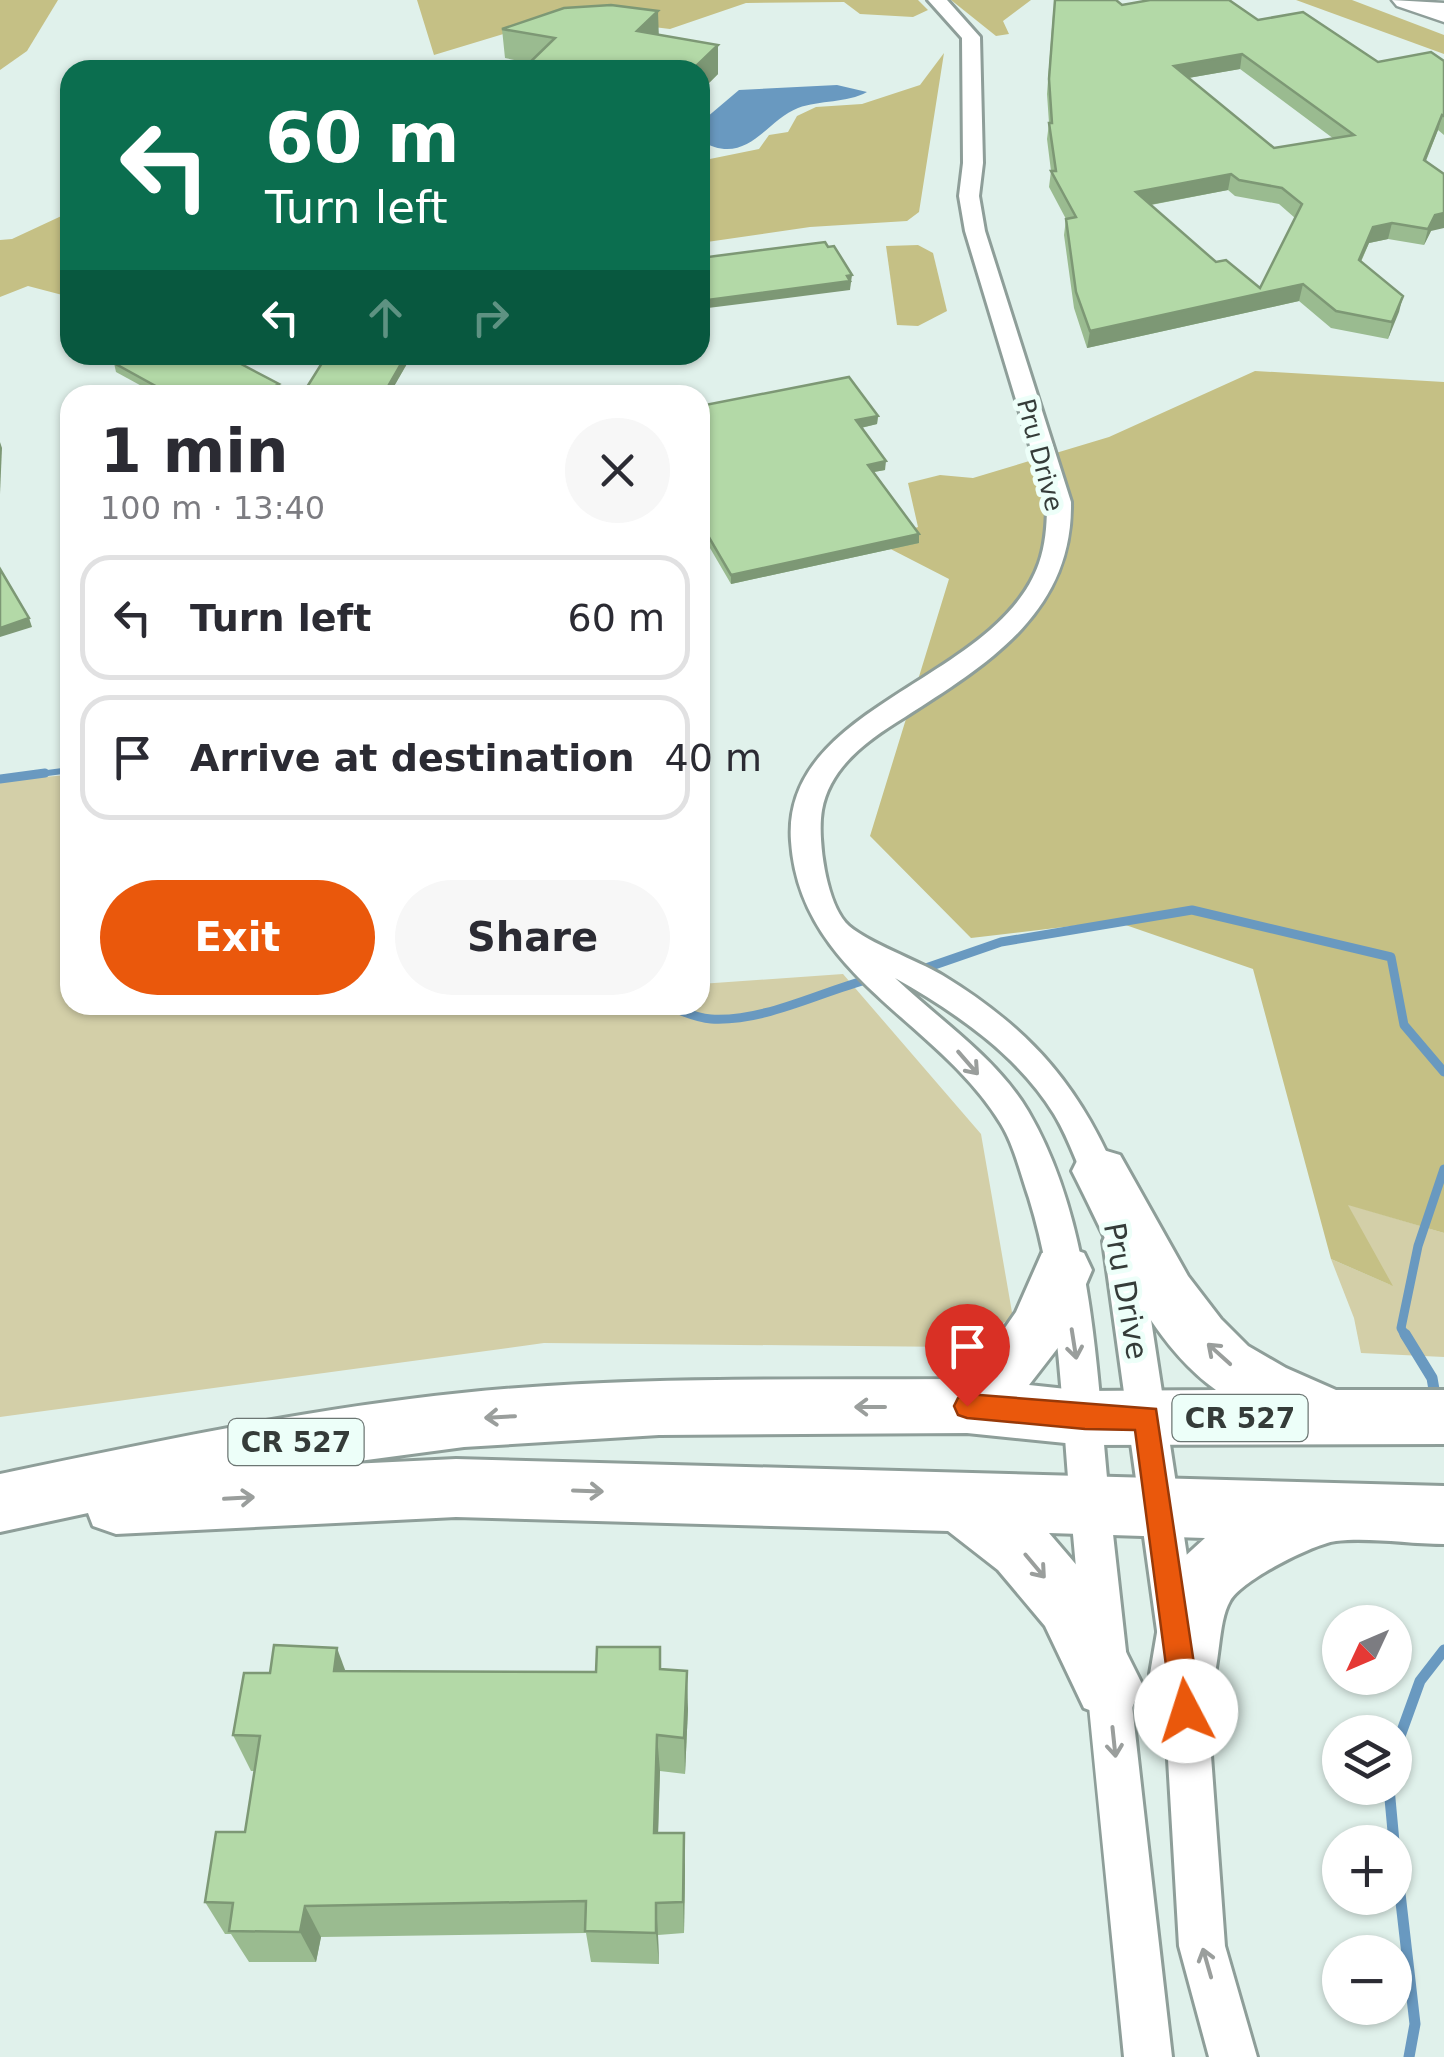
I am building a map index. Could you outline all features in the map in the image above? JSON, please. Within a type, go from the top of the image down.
[{"type":"highway","points":[[1408,0],[1444,13]]},
{"type":"main road","points":[[1100,1171],[1183,1314],[1217,1356],[1274,1392],[1334,1418]]},
{"type":"main road","points":[[967,1406],[1023,1350],[1039,1327],[1063,1270]]},
{"type":"main road","name":"CR 527","points":[[0,1507],[286,1443],[464,1420],[659,1408],[967,1406],[1085,1418],[1431,1417]]},
{"type":"main road","name":"CR 527","points":[[0,1507],[456,1488],[1441,1515]]},
{"type":"main road","points":[[962,1502],[1021,1548],[1068,1604],[1108,1684]]},
{"type":"main road","points":[[1184,1674],[1198,1596],[1205,1580],[1222,1564],[1249,1549],[1329,1512]]},
{"type":"street","name":"Pru Drive","points":[[937,0],[971,37],[969,196],[974,231],[1059,502],[1058,542],[1028,608],[1009,627],[928,689],[856,734],[820,776],[807,808],[805,844],[816,896],[837,933],[908,988],[997,1028],[1032,1057],[1072,1109],[1100,1171],[1124,1247],[1157,1508],[1184,1674],[1202,1946],[1233,2057]]},
{"type":"street","name":"Pru Drive","points":[[908,988],[1014,1116],[1042,1184],[1063,1270],[1085,1418],[1090,1506],[1148,2057]]},
{"type":"shaded area","points":[[0,0],[58,0],[27,51],[0,70]]},
{"type":"shaded area","points":[[417,0],[918,0],[928,10],[913,17],[860,14],[844,2],[746,3],[670,29],[563,16],[434,55]]},
{"type":"shaded area","points":[[951,0],[1031,0],[1003,21],[1009,34],[996,36]]},
{"type":"shaded area","points":[[1296,0],[1352,0],[1444,35],[1444,54]]},
{"type":"shaded area","points":[[944,53],[919,212],[907,221],[810,227],[710,242],[710,159],[759,149],[769,135],[788,132],[797,116],[816,107],[862,104],[920,85]]},
{"type":"shaded area","points":[[60,217],[60,294],[28,286],[0,297],[0,240],[12,239]]},
{"type":"shaded area","points":[[918,245],[933,253],[947,311],[918,326],[897,325],[886,246]]},
{"type":"shaded area","points":[[1255,371],[1444,382],[1444,1233],[1348,1205],[1393,1286],[1331,1259],[1253,969],[1114,921],[971,938],[870,836],[949,579],[875,541],[918,527],[908,483],[940,475],[973,478],[1109,437]]},
{"type":"shaded area","points":[[60,776],[60,1015],[710,1015],[710,983],[843,974],[981,1134],[1013,1318],[955,1347],[544,1343],[0,1417],[0,780]]},
{"type":"shaded area","points":[[1347,1204],[1444,1233],[1444,1357],[1361,1353],[1354,1318],[1331,1259],[1391,1285]]},
{"type":"water","points":[[837,85],[867,92],[798,108],[743,146],[730,149],[710,144],[710,115],[739,90]]},
{"type":"building","points":[[1055,0],[1116,0],[1122,5],[1150,0],[1229,0],[1258,20],[1303,12],[1378,62],[1431,52],[1444,61],[1444,116],[1424,160],[1444,174],[1444,213],[1435,215],[1428,229],[1392,223],[1373,227],[1359,260],[1403,296],[1392,322],[1336,311],[1303,284],[1090,331],[1076,292],[1066,219],[1076,217],[1051,171],[1056,171],[1049,123]],"holes":[[[1242,54],[1354,135],[1274,148],[1174,66]],[[1231,174],[1239,180],[1282,188],[1302,204],[1260,288],[1226,260],[1216,262],[1136,192]]]},
{"type":"building","points":[[611,5],[658,11],[637,31],[718,45],[702,60],[532,60],[555,38],[502,29],[564,8]]},
{"type":"building","points":[[825,242],[828,247],[834,246],[852,275],[847,276],[850,281],[710,300],[710,257]]},
{"type":"building","points":[[118,365],[243,365],[279,384],[277,385],[154,385]]},
{"type":"building","points":[[321,365],[400,365],[389,385],[308,385]]},
{"type":"building","points":[[849,377],[878,416],[856,420],[886,461],[868,465],[919,534],[731,575],[710,539],[710,404]]},
{"type":"building","points":[[0,569],[29,618],[0,628]]},
{"type":"building","points":[[274,1645],[337,1648],[334,1671],[596,1672],[597,1647],[660,1647],[660,1669],[687,1671],[684,1738],[657,1735],[654,1833],[684,1833],[683,1902],[656,1903],[656,1933],[585,1931],[586,1901],[305,1906],[300,1932],[229,1931],[233,1903],[205,1902],[216,1832],[245,1832],[260,1736],[233,1735],[244,1673],[270,1673]]},
{"type":"waterway","points":[[25,776],[60,771]]},
{"type":"waterway","points":[[0,779],[45,773]]},
{"type":"waterway","points":[[920,970],[1001,942],[1192,910],[1391,957],[1404,1025],[1444,1072]]},
{"type":"waterway","points":[[694,1015],[711,1019],[751,1016],[870,979]]},
{"type":"waterway","points":[[1406,1337],[1401,1328],[1418,1246],[1444,1169]]},
{"type":"waterway","points":[[1405,1334],[1432,1378],[1436,1401]]},
{"type":"waterway","points":[[1408,1715],[1420,1681],[1444,1650]]},
{"type":"waterway","points":[[1391,1805],[1392,1825]]},
{"type":"waterway","points":[[1402,1915],[1415,2024],[1409,2057]]},
{"type":"route","points":[[967,1406],[1085,1418],[1147,1418],[1186,1711]]}]
